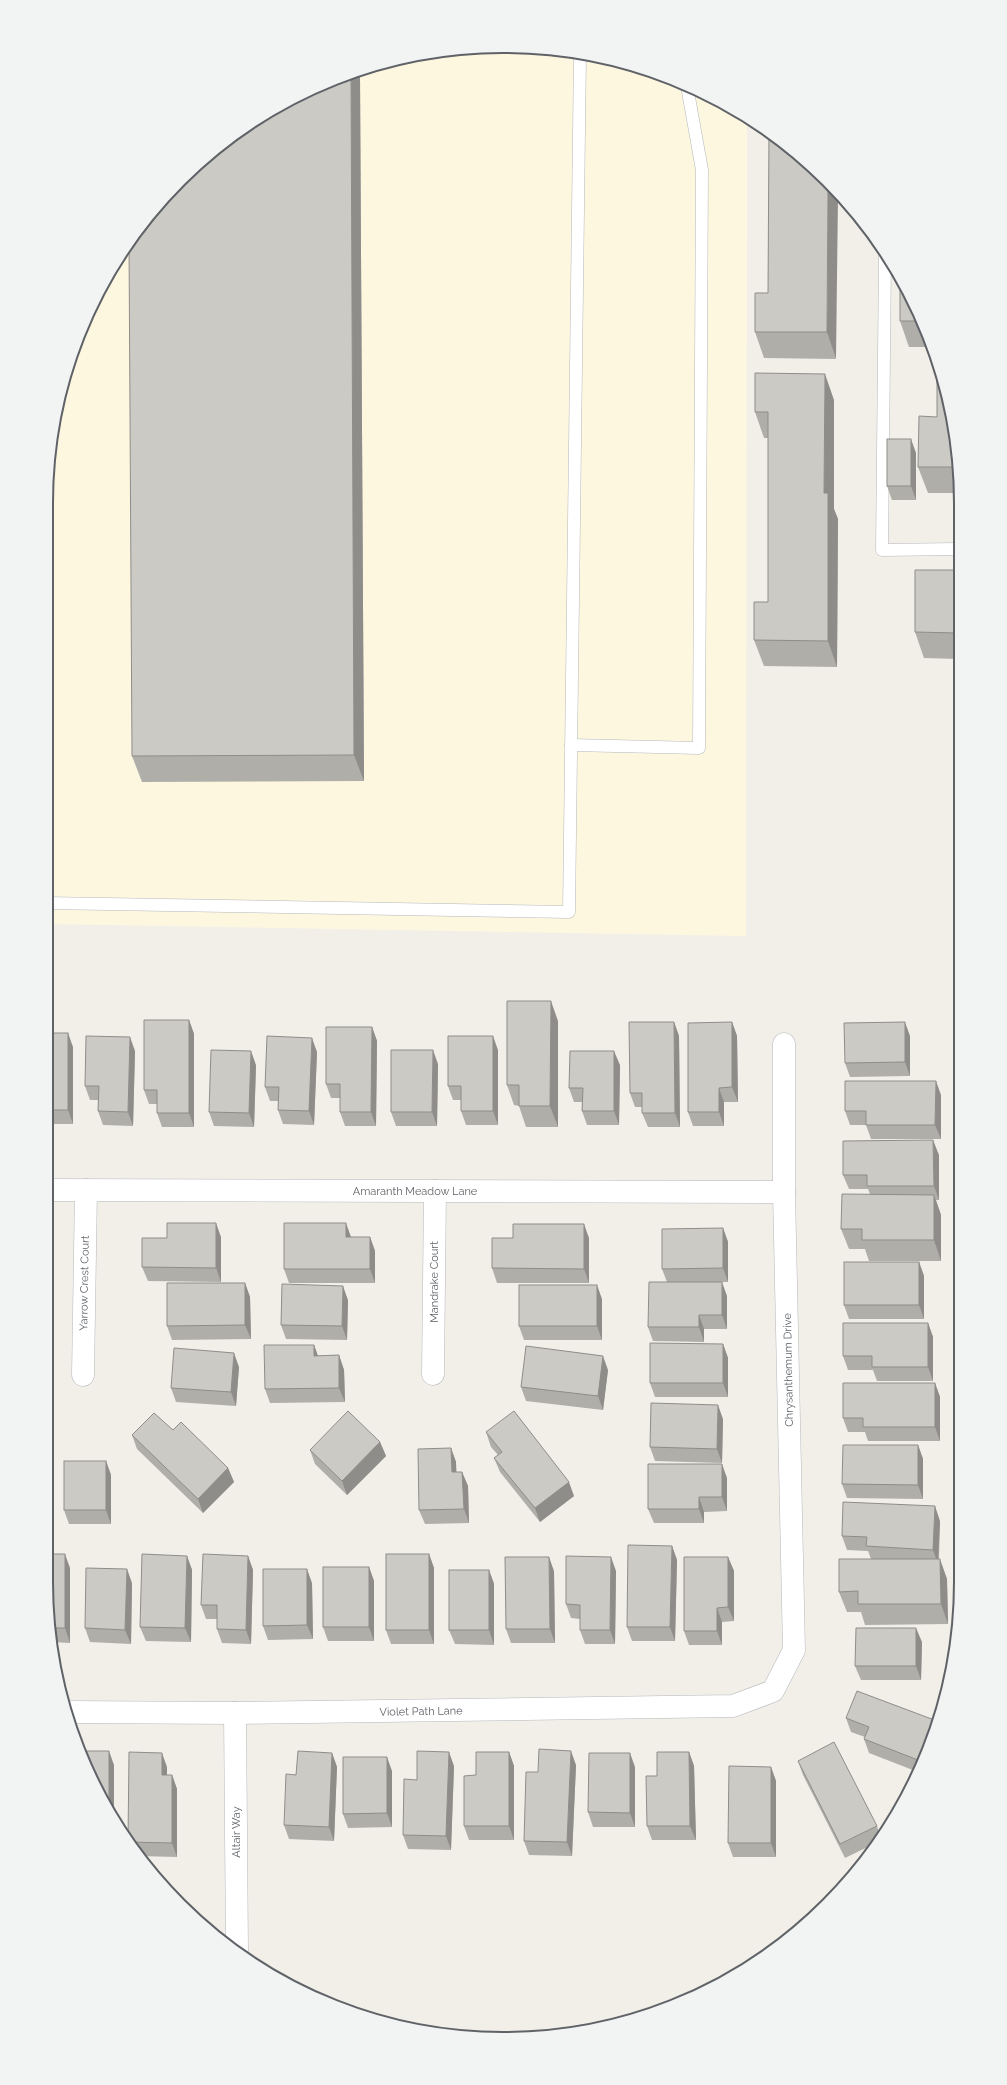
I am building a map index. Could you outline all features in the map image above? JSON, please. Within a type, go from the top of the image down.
[{"type":"street","name":"Chrysanthemum Drive","points":[[774,1691],[794,1650],[784,1192],[784,1044]]},
{"type":"street","name":"Amaranth Meadow Lane","points":[[53,1190],[784,1192]]},
{"type":"street","name":"Yarrow Crest Court","points":[[83,1375],[86,1190]]},
{"type":"street","name":"Mandrake Court","points":[[433,1374],[435,1191]]},
{"type":"street","name":"Violet Path Lane","points":[[73,1712],[235,1714],[732,1706],[774,1691]]},
{"type":"street","name":"Altair Way","points":[[235,1714],[237,1945]]},
{"type":"lane","points":[[53,903],[569,912],[580,60]]},
{"type":"lane","points":[[571,745],[699,748],[702,170],[688,92]]},
{"type":"lane","points":[[885,264],[882,550],[954,549]]},
{"type":"shaded area","points":[[504,53],[562,57],[620,68],[676,87],[703,99],[747,125],[746,936],[53,924],[53,504],[57,445],[68,387],[87,331],[99,304],[113,278],[146,229],[165,206],[206,165],[229,146],[278,113],[331,87],[387,68],[445,57]]},
{"type":"building","points":[[351,80],[354,755],[132,756],[129,253],[165,206],[206,165],[229,146],[278,113],[304,99]]},
{"type":"building","points":[[769,140],[801,165],[828,191],[827,332],[755,332],[755,293],[768,293]]},
{"type":"building","points":[[900,289],[916,321],[900,321]]},
{"type":"building","points":[[755,373],[825,374],[824,493],[828,493],[828,641],[754,640],[754,602],[768,602],[768,412],[755,412]]},
{"type":"building","points":[[937,381],[945,416],[952,467],[918,467],[919,416],[937,417]]},
{"type":"building","points":[[887,439],[911,439],[911,486],[887,486]]},
{"type":"building","points":[[915,570],[954,570],[954,633],[915,632]]},
{"type":"building","points":[[507,1001],[551,1001],[550,1106],[519,1106],[519,1085],[507,1085]]},
{"type":"building","points":[[144,1020],[189,1020],[189,1113],[157,1113],[157,1090],[144,1090]]},
{"type":"building","points":[[629,1022],[674,1022],[675,1113],[642,1113],[642,1093],[630,1093]]},
{"type":"building","points":[[732,1022],[732,1087],[719,1088],[719,1112],[688,1112],[688,1023]]},
{"type":"building","points":[[905,1022],[905,1062],[845,1063],[844,1023]]},
{"type":"building","points":[[326,1027],[372,1027],[371,1112],[340,1112],[340,1084],[326,1084]]},
{"type":"building","points":[[53,1033],[68,1033],[68,1110],[53,1110]]},
{"type":"building","points":[[86,1036],[130,1037],[128,1112],[98,1111],[99,1086],[85,1086]]},
{"type":"building","points":[[267,1036],[312,1038],[309,1111],[278,1110],[279,1087],[265,1087]]},
{"type":"building","points":[[448,1036],[493,1036],[493,1111],[461,1111],[461,1086],[448,1086]]},
{"type":"building","points":[[211,1050],[251,1051],[249,1113],[209,1112]]},
{"type":"building","points":[[391,1050],[433,1050],[432,1112],[391,1112]]},
{"type":"building","points":[[570,1051],[614,1051],[614,1111],[582,1111],[583,1088],[569,1088]]},
{"type":"building","points":[[845,1081],[936,1081],[935,1125],[866,1125],[866,1111],[845,1111]]},
{"type":"building","points":[[933,1140],[934,1186],[867,1186],[867,1175],[843,1175],[843,1141]]},
{"type":"building","points":[[842,1194],[934,1195],[934,1240],[862,1240],[862,1229],[841,1229]]},
{"type":"building","points":[[167,1223],[216,1223],[216,1268],[142,1267],[142,1238],[167,1238]]},
{"type":"building","points":[[284,1223],[346,1223],[346,1237],[370,1237],[370,1269],[284,1269]]},
{"type":"building","points":[[513,1224],[584,1224],[584,1269],[492,1268],[492,1238],[513,1238]]},
{"type":"building","points":[[723,1228],[723,1268],[662,1269],[662,1229]]},
{"type":"building","points":[[844,1262],[919,1262],[919,1305],[844,1305]]},
{"type":"building","points":[[649,1282],[722,1282],[722,1315],[699,1315],[699,1327],[648,1327]]},
{"type":"building","points":[[167,1283],[245,1283],[245,1325],[167,1326]]},
{"type":"building","points":[[282,1284],[343,1286],[342,1326],[281,1325]]},
{"type":"building","points":[[519,1285],[597,1285],[597,1326],[519,1326]]},
{"type":"building","points":[[843,1323],[928,1323],[928,1367],[872,1367],[872,1356],[843,1356]]},
{"type":"building","points":[[650,1343],[723,1344],[723,1383],[650,1383]]},
{"type":"building","points":[[264,1345],[314,1345],[314,1356],[339,1355],[339,1388],[265,1389]]},
{"type":"building","points":[[526,1346],[603,1356],[598,1396],[521,1387]]},
{"type":"building","points":[[174,1348],[234,1353],[231,1392],[171,1388]]},
{"type":"building","points":[[843,1383],[935,1383],[935,1427],[863,1427],[863,1418],[843,1418]]},
{"type":"building","points":[[651,1403],[718,1405],[717,1449],[650,1447]]},
{"type":"building","points":[[348,1411],[380,1442],[342,1481],[310,1450]]},
{"type":"building","points":[[514,1411],[569,1482],[535,1508],[494,1458],[502,1452],[486,1432]]},
{"type":"building","points":[[154,1413],[173,1430],[181,1422],[228,1468],[198,1499],[132,1435]]},
{"type":"building","points":[[843,1445],[918,1445],[918,1485],[842,1484]]},
{"type":"building","points":[[451,1448],[452,1472],[462,1472],[464,1509],[419,1510],[418,1449]]},
{"type":"building","points":[[64,1461],[106,1461],[106,1510],[64,1510]]},
{"type":"building","points":[[648,1464],[722,1464],[722,1497],[699,1497],[699,1509],[648,1509]]},
{"type":"building","points":[[843,1502],[935,1506],[933,1550],[866,1546],[867,1537],[842,1536]]},
{"type":"building","points":[[628,1545],[672,1546],[670,1627],[627,1627]]},
{"type":"building","points":[[53,1554],[65,1554],[65,1628],[56,1628]]},
{"type":"building","points":[[142,1554],[187,1556],[185,1628],[140,1627]]},
{"type":"building","points":[[203,1554],[248,1556],[246,1630],[217,1629],[217,1605],[201,1605]]},
{"type":"building","points":[[386,1554],[429,1554],[429,1630],[386,1630]]},
{"type":"building","points":[[566,1556],[611,1557],[610,1630],[580,1630],[580,1605],[566,1604]]},
{"type":"building","points":[[505,1557],[549,1557],[550,1629],[506,1629]]},
{"type":"building","points":[[684,1557],[728,1557],[728,1607],[717,1608],[717,1631],[684,1631]]},
{"type":"building","points":[[839,1559],[940,1559],[941,1604],[858,1604],[858,1591],[839,1592]]},
{"type":"building","points":[[323,1567],[369,1567],[369,1627],[323,1627]]},
{"type":"building","points":[[86,1568],[127,1569],[125,1630],[85,1628]]},
{"type":"building","points":[[263,1569],[307,1569],[307,1625],[263,1626]]},
{"type":"building","points":[[449,1570],[489,1570],[489,1630],[449,1630]]},
{"type":"building","points":[[856,1628],[916,1628],[916,1666],[855,1666]]},
{"type":"building","points":[[857,1691],[932,1719],[917,1760],[864,1739],[869,1727],[846,1718]]},
{"type":"building","points":[[834,1742],[877,1826],[840,1844],[798,1761]]},
{"type":"building","points":[[539,1749],[571,1751],[567,1842],[524,1841],[526,1772],[538,1772]]},
{"type":"building","points":[[86,1751],[109,1751],[109,1800]]},
{"type":"building","points":[[298,1751],[332,1753],[329,1827],[284,1825],[286,1774],[296,1775]]},
{"type":"building","points":[[417,1751],[449,1752],[446,1836],[403,1835],[404,1779],[417,1780]]},
{"type":"building","points":[[129,1752],[162,1753],[162,1775],[172,1775],[172,1843],[136,1842],[128,1831]]},
{"type":"building","points":[[476,1752],[509,1752],[509,1826],[464,1826],[464,1776],[476,1775]]},
{"type":"building","points":[[657,1752],[689,1752],[690,1826],[647,1826],[646,1776],[657,1776]]},
{"type":"building","points":[[589,1753],[630,1753],[630,1813],[588,1812]]},
{"type":"building","points":[[343,1757],[387,1757],[387,1813],[343,1814]]},
{"type":"building","points":[[729,1766],[771,1767],[771,1843],[728,1843]]}]
